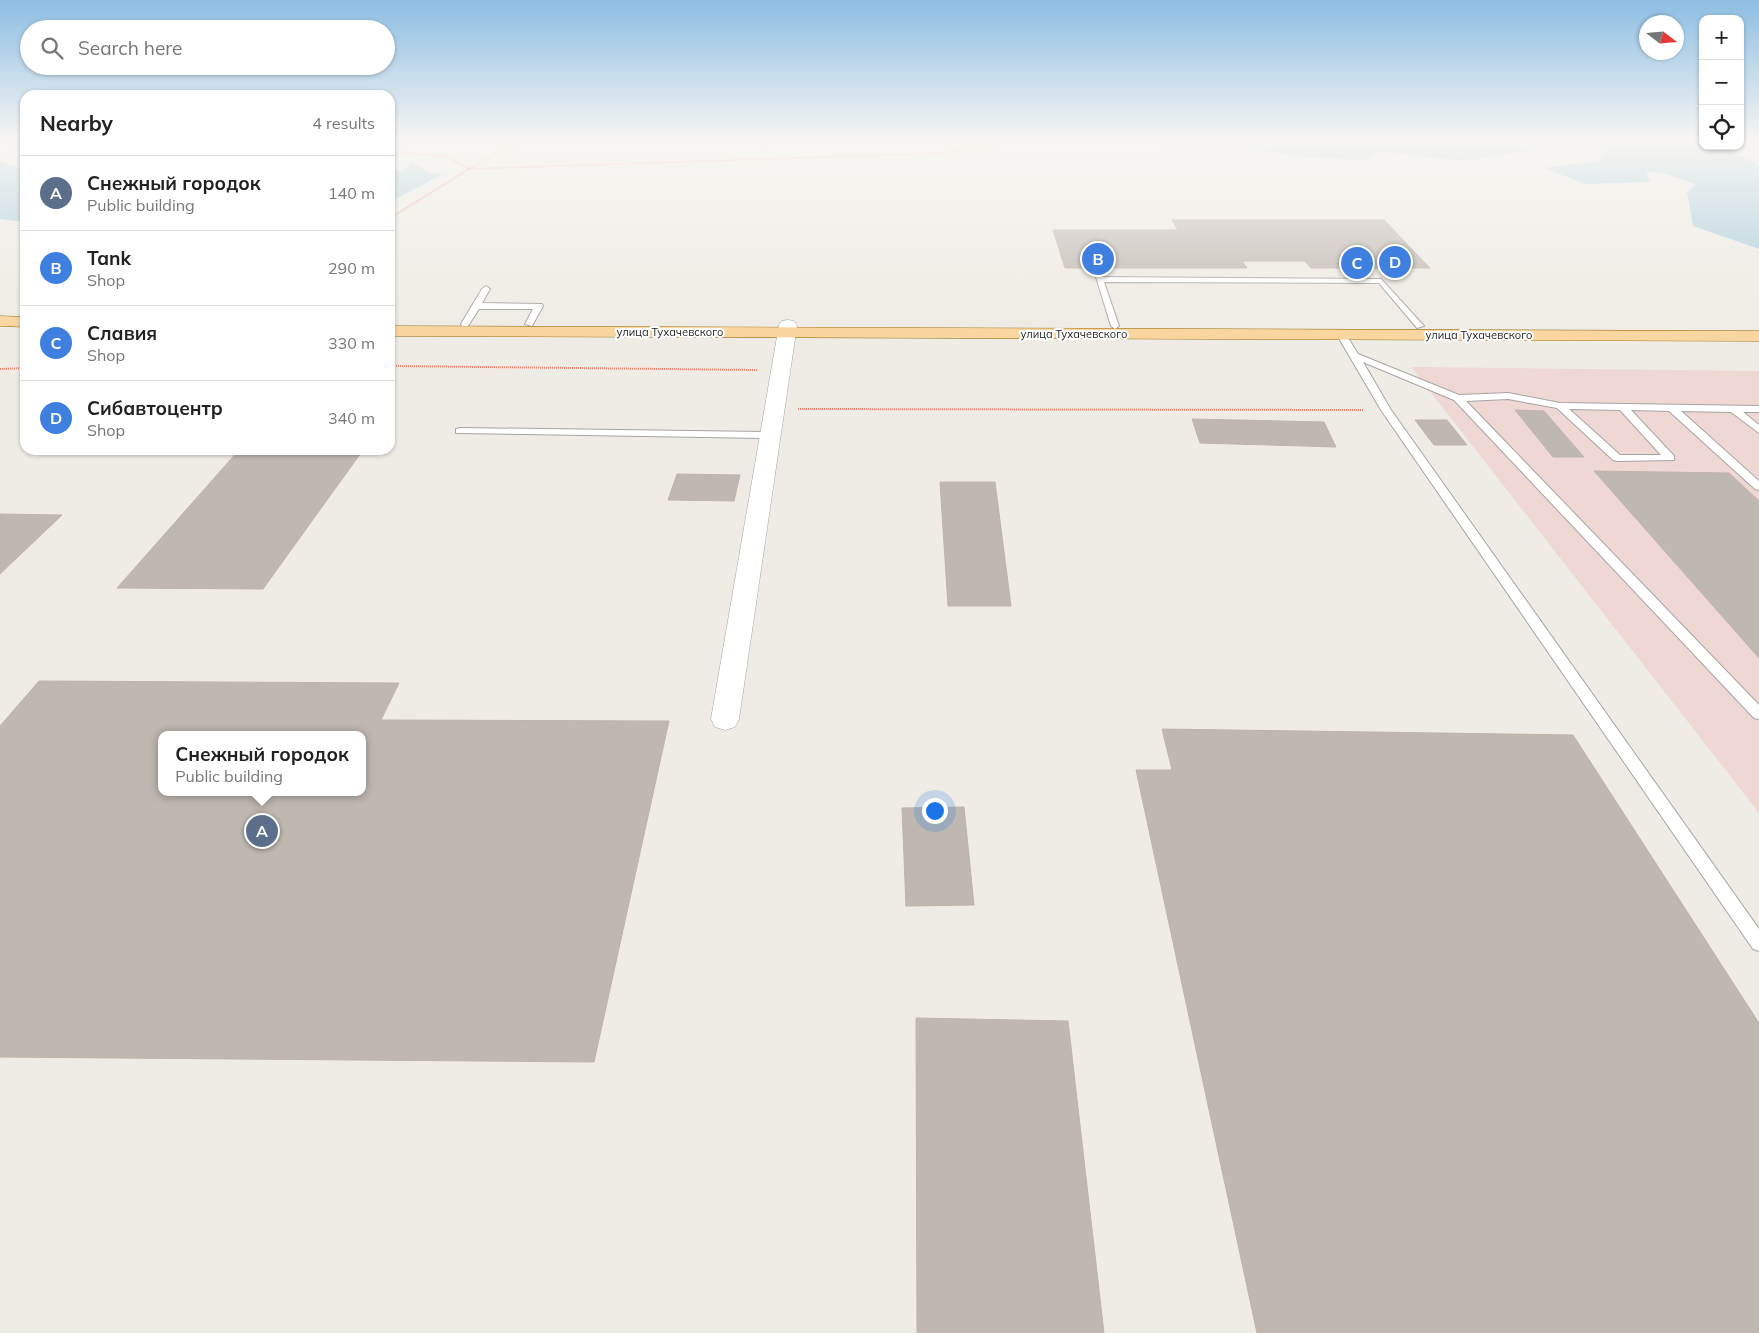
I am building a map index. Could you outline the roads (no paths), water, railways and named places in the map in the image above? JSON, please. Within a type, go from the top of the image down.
[{"type":"main road","points":[[0,322],[20,322]]},
{"type":"main road","name":"улица Тухачевского","points":[[395,323],[1342,335],[1759,336]]},
{"type":"main road","name":"улица Тухачевского","points":[[395,331],[1115,326],[1759,328]]},
{"type":"main road","points":[[0,329],[20,330]]},
{"type":"street","points":[[725,720],[787,329]]},
{"type":"lane","points":[[1115,326],[1099,279],[1381,281],[1420,326]]},
{"type":"lane","points":[[465,324],[486,289]]},
{"type":"lane","points":[[476,306],[539,306],[529,324]]},
{"type":"lane","points":[[1342,335],[1386,410],[1759,942]]},
{"type":"lane","points":[[1353,355],[1458,398],[1759,714]]},
{"type":"lane","points":[[1458,398],[1508,396],[1560,406],[1759,409]]},
{"type":"lane","points":[[1560,406],[1617,458],[1670,458],[1623,407]]},
{"type":"lane","points":[[1672,408],[1759,487]]},
{"type":"lane","points":[[1734,409],[1759,430]]},
{"type":"lane","points":[[460,431],[771,435]]},
{"type":"water","points":[[0,202],[20,202],[20,221],[0,219]]},
{"type":"water","points":[[1689,202],[1759,202],[1759,249],[1693,226]]},
{"type":"place","name":"Tank","points":[[1098,259]]},
{"type":"place","name":"Сибавтоцентр","points":[[1395,262]]},
{"type":"place","name":"Славия","points":[[1357,263]]},
{"type":"place","name":"Снежный городок","points":[[262,831]]}]
